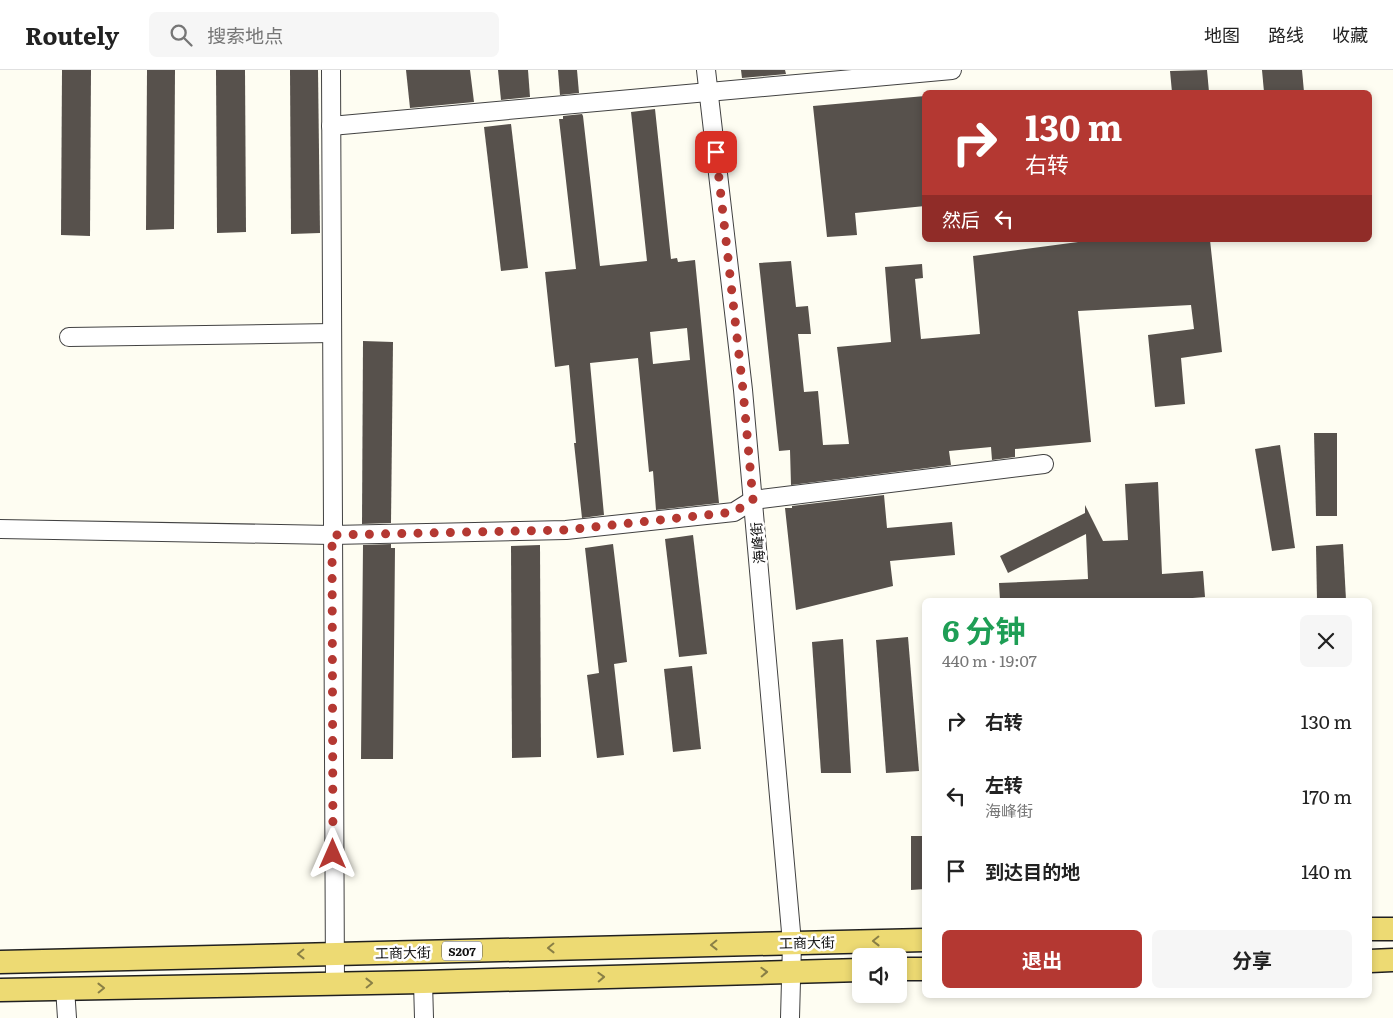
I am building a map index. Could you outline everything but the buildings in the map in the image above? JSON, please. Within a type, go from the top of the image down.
[{"type":"main road","points":[[1372,930],[1393,929]]},
{"type":"main road","name":"工商大街","points":[[0,962],[922,940]]},
{"type":"main road","points":[[1372,961],[1393,960]]},
{"type":"main road","points":[[907,969],[922,969]]},
{"type":"main road","name":"工商大街","points":[[0,990],[423,982],[852,970]]},
{"type":"street","points":[[331,70],[335,983]]},
{"type":"street","name":"海峰街","points":[[706,70],[743,390],[753,500],[792,943],[790,1018]]},
{"type":"street","points":[[332,126],[952,70]]},
{"type":"street","points":[[69,337],[332,333]]},
{"type":"street","points":[[0,529],[332,535],[566,530],[734,512],[753,500],[1044,464]]},
{"type":"street","points":[[423,982],[424,1018]]},
{"type":"street","points":[[65,988],[67,1018]]},
{"type":"route","points":[[333,854],[332,535],[566,530],[734,512],[753,500],[743,390],[716,152]]}]
